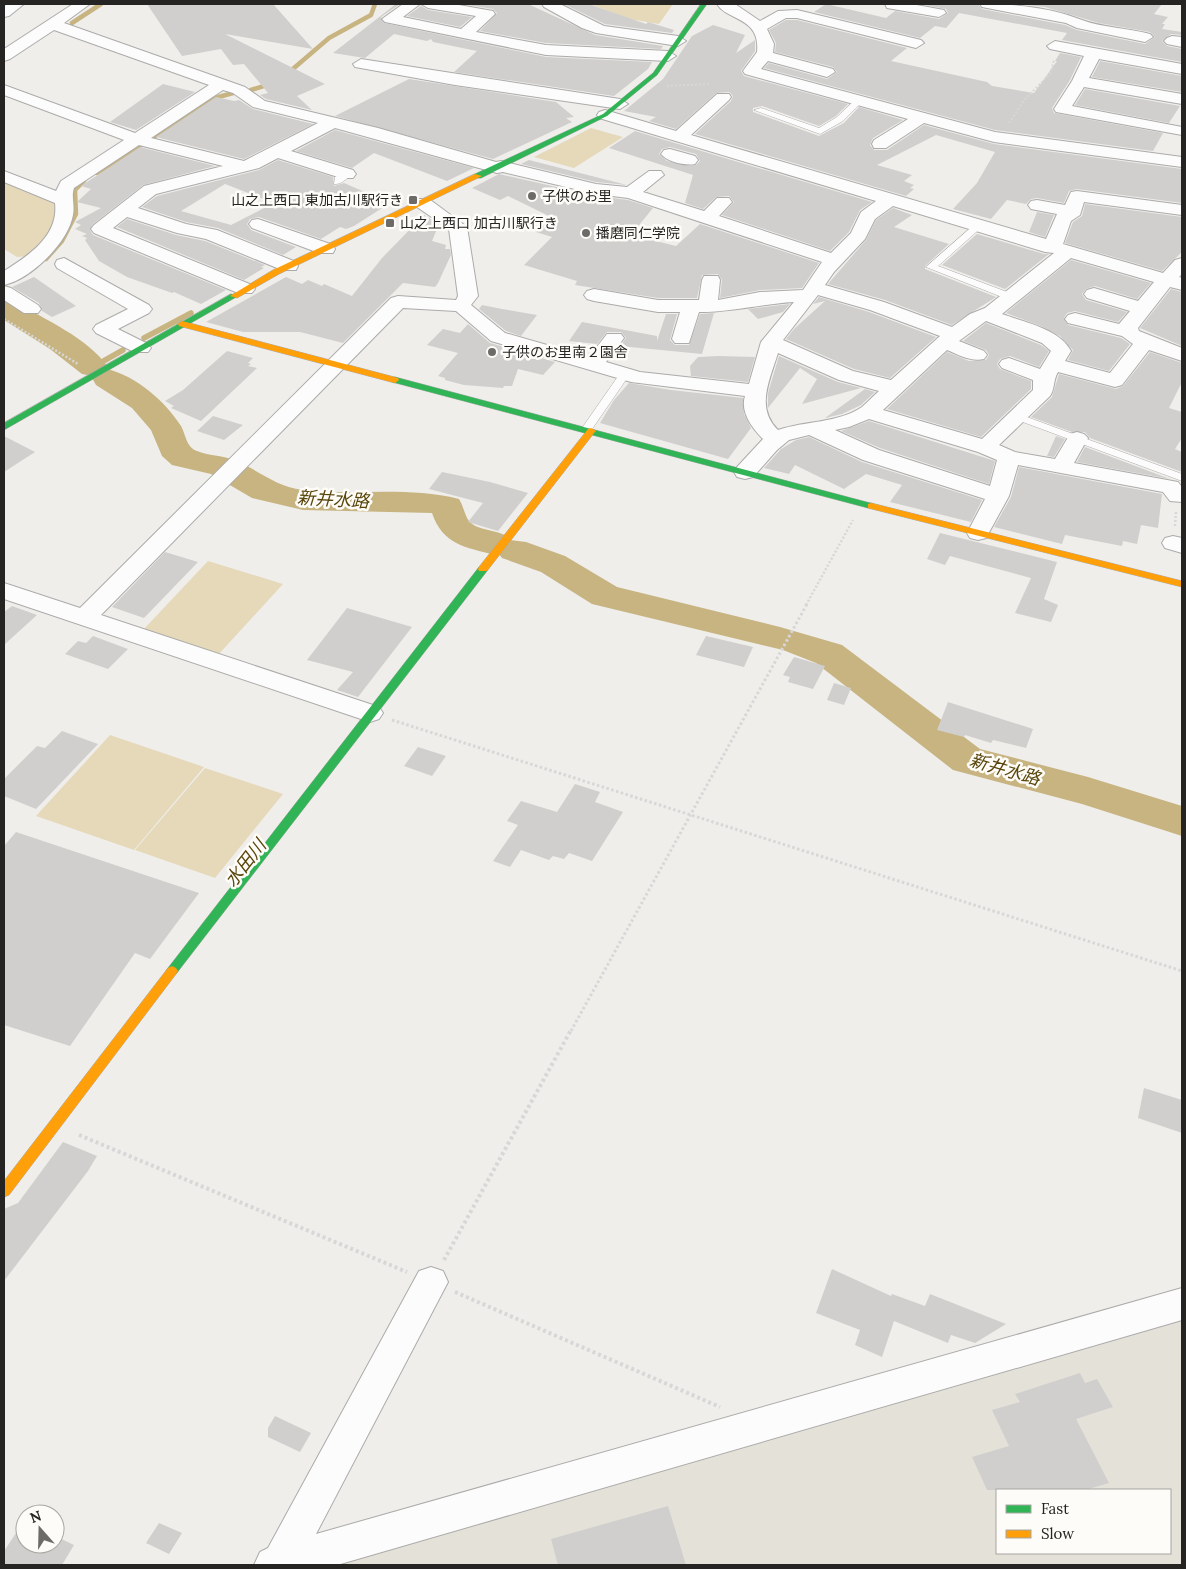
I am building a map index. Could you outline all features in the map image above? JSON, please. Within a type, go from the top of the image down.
[{"type":"street","points":[[4,13],[17,4]]},
{"type":"street","points":[[4,56],[11,46],[52,24],[83,4]]},
{"type":"street","points":[[412,4],[383,18],[546,50],[668,56]]},
{"type":"street","points":[[428,4],[488,14],[464,34]]},
{"type":"street","points":[[549,4],[587,25],[601,30],[678,41]]},
{"type":"street","points":[[4,427],[182,324],[289,266],[605,115],[656,74],[704,4]]},
{"type":"street","points":[[724,4],[746,16],[758,28],[766,45],[764,55],[752,72],[994,137],[1182,162]]},
{"type":"street","points":[[894,4],[892,5],[939,13]]},
{"type":"street","points":[[987,4],[1045,8],[1076,14],[1077,23],[1140,36],[1145,21]]},
{"type":"street","points":[[758,28],[778,16],[790,13],[859,31],[916,43]]},
{"type":"street","points":[[52,24],[220,86],[239,90],[259,104],[334,122],[499,167],[596,189],[630,193],[834,260]]},
{"type":"street","points":[[507,60],[523,46]]},
{"type":"street","points":[[1055,46],[1182,69]]},
{"type":"street","points":[[1093,54],[1080,81],[1062,109],[1181,133]]},
{"type":"street","points":[[764,55],[827,72]]},
{"type":"street","points":[[361,64],[526,83],[620,104]]},
{"type":"street","points":[[1080,81],[1182,99]]},
{"type":"street","points":[[4,279],[22,268],[50,245],[60,228],[64,213],[62,199],[67,185],[220,86]]},
{"type":"street","points":[[4,90],[139,140],[243,167]]},
{"type":"street","points":[[680,136],[723,97]]},
{"type":"street","points":[[605,115],[1059,250],[1099,258],[1175,282]]},
{"type":"street","points":[[880,144],[922,117]]},
{"type":"street","points":[[245,289],[100,229],[150,190],[243,167],[277,152],[334,122]]},
{"type":"street","points":[[680,157],[700,142]]},
{"type":"street","points":[[277,152],[342,178]]},
{"type":"street","points":[[630,193],[655,175]]},
{"type":"street","points":[[4,176],[62,199]]},
{"type":"street","points":[[745,472],[776,439],[798,430],[842,423],[868,412],[883,399],[893,386],[950,338],[977,318],[987,315],[1011,297],[1059,250],[1063,218],[1071,215],[1077,196],[1182,210]]},
{"type":"street","points":[[776,439],[761,425],[756,416],[754,400],[771,342],[834,260],[859,235],[868,216],[890,200]]},
{"type":"street","points":[[706,218],[723,202]]},
{"type":"street","points":[[423,203],[458,227],[468,296],[461,306]]},
{"type":"street","points":[[1037,205],[1072,212]]},
{"type":"street","points":[[125,210],[184,229],[212,234],[289,266]]},
{"type":"street","points":[[258,224],[326,248]]},
{"type":"street","points":[[4,258],[22,268]]},
{"type":"street","points":[[64,264],[142,309],[102,329],[141,348]]},
{"type":"street","points":[[1128,332],[1129,324],[1141,308],[1175,282],[1182,264]]},
{"type":"street","points":[[682,339],[700,306],[711,280]]},
{"type":"street","points":[[4,292],[31,309]]},
{"type":"street","points":[[594,295],[658,306],[726,306],[760,298],[811,292],[877,306],[950,338],[977,355]]},
{"type":"street","points":[[1094,294],[1141,308]]},
{"type":"street","points":[[85,617],[398,302],[461,306],[498,337],[638,378],[757,391]]},
{"type":"street","points":[[986,447],[1043,392],[1042,384],[1061,352],[1054,342],[987,315]]},
{"type":"street","points":[[1075,319],[1128,332],[1145,342],[1182,355]]},
{"type":"street","points":[[182,324],[862,504],[1182,584]]},
{"type":"street","points":[[594,365],[614,338]]},
{"type":"street","points":[[771,342],[827,368],[879,386],[893,386]]},
{"type":"street","points":[[1009,364],[1115,380],[1145,342]]},
{"type":"street","points":[[868,412],[986,447],[1009,457],[1178,486]]},
{"type":"street","points":[[812,428],[871,455],[998,496]]},
{"type":"street","points":[[4,1191],[588,431]]},
{"type":"street","points":[[1061,466],[1077,438]]},
{"type":"street","points":[[978,533],[998,496],[1009,457]]},
{"type":"street","points":[[4,591],[370,713]]},
{"type":"street","points":[[276,1564],[432,1282]]},
{"type":"street","points":[[276,1564],[763,1426],[1182,1304]]},
{"type":"lane","points":[[758,110],[820,131],[840,118],[859,101]]},
{"type":"lane","points":[[978,226],[931,266],[1011,297]]},
{"type":"lane","points":[[588,431],[625,374]]},
{"type":"lane","points":[[1016,416],[1077,438],[1178,486]]},
{"type":"path","points":[[994,137],[1012,120],[1031,92],[1050,74],[1054,66],[1055,46]]},
{"type":"path","points":[[643,85],[702,85],[729,81],[752,72]]},
{"type":"path","points":[[4,319],[63,353],[78,365],[82,373],[90,377]]},
{"type":"path","points":[[432,1282],[862,504]]},
{"type":"path","points":[[370,713],[690,813],[1182,971]]},
{"type":"path","points":[[55,1125],[432,1282],[763,1426]]},
{"type":"shaded area","points":[[591,4],[673,4],[659,24],[629,19]]},
{"type":"shaded area","points":[[591,128],[623,137],[574,168],[534,157]]},
{"type":"shaded area","points":[[4,180],[56,202],[58,214],[43,243],[31,256],[17,257],[4,249]]},
{"type":"shaded area","points":[[208,561],[283,584],[218,655],[142,631]]},
{"type":"shaded area","points":[[110,735],[204,767],[134,850],[36,816]]},
{"type":"shaded area","points":[[205,768],[283,794],[215,878],[135,850]]},
{"type":"shaded area","points":[[1182,1319],[1182,1565],[326,1565]]},
{"type":"building","points":[[147,4],[273,4],[313,49],[225,34],[325,84],[297,96],[312,110],[266,99],[260,95],[268,93],[244,64],[233,65],[221,49],[182,56]]},
{"type":"building","points":[[396,4],[400,4],[381,17],[384,23],[546,57],[652,62],[648,69],[614,96],[454,72],[477,51],[433,42],[431,39],[427,41],[394,34],[365,58],[333,53]]},
{"type":"building","points":[[462,4],[528,4],[595,35],[663,46],[661,49],[546,43],[480,31],[497,13],[493,9]]},
{"type":"building","points":[[589,4],[646,24],[648,22],[674,30],[672,33],[605,24],[566,5]]},
{"type":"building","points":[[826,4],[886,18],[895,11],[939,19],[948,13],[946,9],[920,4],[978,4],[982,9],[1065,25],[1077,30],[1145,44],[1155,37],[1150,32],[1099,23],[1045,7],[1019,4],[1162,4],[1154,14],[1168,17],[1162,24],[1165,24],[1162,29],[1182,32],[1182,35],[1171,34],[1162,41],[1167,46],[1182,49],[1182,62],[1062,40],[1067,33],[959,13],[946,28],[935,26],[920,38],[814,12]]},
{"type":"building","points":[[421,6],[428,10],[472,17],[460,27],[407,16]]},
{"type":"building","points":[[786,20],[797,20],[907,48],[891,61],[987,82],[992,86],[1034,93],[1057,61],[1055,61],[1060,53],[1081,57],[1070,80],[1052,108],[1054,113],[1163,133],[1153,151],[995,130],[764,68],[769,63],[827,79],[837,72],[833,67],[775,52],[776,43],[769,30]]},
{"type":"building","points":[[713,25],[745,35],[736,53],[755,40],[755,51],[741,71],[744,76],[848,104],[836,116],[819,126],[762,106],[753,108],[753,112],[819,136],[844,123],[859,107],[903,120],[873,138],[870,145],[874,150],[887,150],[924,125],[994,144],[1182,169],[1182,203],[1077,189],[1069,191],[1064,203],[1037,198],[1031,199],[1026,204],[1007,200],[991,219],[953,209],[977,183],[995,152],[936,135],[877,165],[912,175],[904,181],[914,185],[910,188],[914,189],[906,196],[695,134],[731,101],[733,96],[729,92],[716,93],[676,129],[649,121],[656,117],[624,111],[663,79],[692,36]]},
{"type":"building","points":[[1100,61],[1182,76],[1182,92],[1092,77]]},
{"type":"building","points":[[409,79],[556,102],[574,117],[566,118],[572,122],[493,159],[335,116]]},
{"type":"building","points":[[163,84],[195,92],[136,130],[110,122]]},
{"type":"building","points":[[1085,89],[1180,106],[1169,123],[1075,105]]},
{"type":"building","points":[[216,97],[234,101],[239,100],[253,109],[313,124],[244,159],[156,137]]},
{"type":"building","points":[[335,130],[474,168],[447,181],[374,153],[352,168],[296,151]]},
{"type":"building","points":[[635,131],[872,202],[860,210],[849,232],[830,251],[722,215],[734,202],[729,196],[716,197],[703,209],[685,203],[693,175],[609,148]],"holes":[[[670,147],[696,154],[700,161],[696,165],[691,166],[667,161],[659,154],[662,149]]]},
{"type":"building","points":[[140,147],[215,166],[143,185],[93,224],[90,230],[93,235],[226,290],[201,304],[174,292],[172,293],[127,277],[99,261],[85,240],[87,238],[82,236],[87,234],[75,229],[81,225],[75,222],[101,208],[77,202],[91,189],[81,186]]},
{"type":"building","points":[[278,160],[333,177],[334,186],[344,183],[390,203],[354,226],[346,229],[340,227],[321,239],[259,217],[250,219],[247,224],[251,230],[296,247],[283,255],[218,228],[186,222],[142,207],[157,196],[259,170]],"holes":[[[225,184],[274,203],[231,225],[181,211]]]},
{"type":"building","points":[[529,160],[627,185],[596,182],[521,164]]},
{"type":"building","points":[[499,174],[596,196],[628,200],[653,208],[631,235],[676,246],[700,224],[819,263],[802,288],[760,290],[720,298],[722,280],[718,274],[702,275],[697,298],[658,298],[575,285],[577,281],[524,265],[552,237],[536,232],[551,217],[508,196],[500,200],[472,188]]},
{"type":"building","points":[[1085,204],[1182,217],[1182,252],[1162,271],[1065,243],[1073,222],[1082,216]]},
{"type":"building","points":[[893,208],[912,215],[894,227],[949,244],[925,266],[925,269],[996,297],[952,325],[885,300],[828,284],[866,240],[876,220]]},
{"type":"building","points":[[1037,212],[1054,215],[1045,237],[1029,232]]},
{"type":"building","points":[[424,215],[439,224],[432,241],[446,245],[445,249],[450,249],[451,255],[438,283],[435,287],[403,283],[343,343],[300,332],[243,332],[206,322],[286,277],[302,284],[308,280],[322,286],[324,284],[352,296],[382,258]]},
{"type":"building","points":[[127,219],[176,235],[205,241],[265,265],[261,267],[264,268],[244,280],[117,227]]},
{"type":"building","points":[[977,234],[1049,254],[1005,289],[942,265]]},
{"type":"building","points":[[1071,260],[1151,283],[1137,299],[1095,286],[1086,289],[1082,294],[1086,300],[1127,312],[1118,322],[1075,311],[1067,313],[1064,318],[1068,325],[1121,338],[1130,344],[1109,371],[1068,360],[1073,350],[1060,336],[1041,326],[1006,313]]},
{"type":"building","points":[[34,277],[76,306],[52,317],[42,311],[39,303],[12,287]]},
{"type":"building","points":[[1171,289],[1182,292],[1182,346],[1140,328]]},
{"type":"building","points":[[819,297],[869,312],[936,337],[890,378],[854,369],[786,339],[794,329],[825,301],[813,304]]},
{"type":"building","points":[[790,304],[783,312],[758,319],[748,309]]},
{"type":"building","points":[[482,305],[537,315],[521,336],[506,331],[479,309]]},
{"type":"building","points":[[714,313],[702,354],[620,346],[626,338],[621,332],[607,332],[597,344],[569,341],[582,322],[657,336],[657,341],[666,314],[677,314],[670,340],[675,345],[689,345],[700,314]]},
{"type":"building","points":[[986,323],[1041,345],[1049,351],[1039,367],[1010,356],[1000,359],[997,364],[1000,369],[1031,381],[1031,389],[981,437],[887,409],[947,352],[969,361],[986,360],[989,355],[986,350],[963,341]]},
{"type":"building","points":[[468,324],[490,343],[555,362],[543,375],[518,369],[512,386],[504,386],[503,388],[464,385],[445,380],[445,378],[438,376],[458,353],[427,345],[443,329],[460,333]]},
{"type":"building","points":[[227,351],[253,358],[248,363],[251,364],[248,366],[257,368],[201,421],[171,408],[174,406],[165,401],[183,390]]},
{"type":"building","points":[[1150,352],[1182,363],[1182,382],[1169,408],[1182,412],[1182,438],[1175,449],[1182,452],[1182,472],[1090,438],[1085,432],[1072,432],[1031,417],[1052,397],[1059,374],[1116,389],[1123,386]]},
{"type":"building","points":[[779,356],[838,382],[861,388],[802,404],[817,379],[800,368],[768,408],[768,393]]},
{"type":"building","points":[[698,357],[755,357],[748,382],[691,376],[690,366]]},
{"type":"building","points":[[629,383],[743,398],[744,414],[751,428],[728,459],[600,423],[614,400]]},
{"type":"building","points":[[865,389],[875,392],[861,405],[842,414],[825,418]]},
{"type":"building","points":[[213,416],[243,425],[224,440],[197,431]]},
{"type":"building","points":[[869,421],[995,461],[989,484],[880,448],[841,431]]},
{"type":"building","points":[[4,436],[35,452],[4,472]]},
{"type":"building","points":[[1056,436],[1065,439],[1054,457],[1047,456]]},
{"type":"building","points":[[809,437],[862,462],[982,500],[971,522],[890,502],[902,485],[866,474],[844,489],[795,465],[789,474],[764,468],[781,449],[796,440]]},
{"type":"building","points":[[1085,447],[1170,479],[1077,462]]},
{"type":"building","points":[[1019,467],[1162,494],[1158,528],[1141,525],[1137,544],[1123,541],[1122,546],[1065,535],[1062,544],[994,527],[1011,497]]},
{"type":"building","points":[[442,472],[490,482],[528,493],[498,531],[468,522],[483,503],[429,489]]},
{"type":"building","points":[[940,533],[1057,562],[1044,599],[1058,605],[1051,622],[1015,613],[1031,578],[950,556],[945,565],[927,559]]},
{"type":"building","points":[[165,552],[198,562],[144,618],[112,607]]},
{"type":"building","points":[[12,606],[37,615],[4,645],[4,612]]},
{"type":"building","points":[[347,608],[412,627],[358,697],[337,690],[353,672],[307,660]]},
{"type":"building","points":[[93,636],[128,649],[108,669],[65,654],[78,641],[86,643]]},
{"type":"building","points":[[706,636],[753,647],[744,667],[696,655]]},
{"type":"building","points":[[794,657],[825,666],[813,689],[788,682],[790,677],[783,675]]},
{"type":"building","points":[[834,683],[851,688],[844,705],[827,700]]},
{"type":"building","points":[[948,702],[1033,729],[1026,748],[993,740],[991,743],[965,735],[964,737],[937,730]]},
{"type":"building","points":[[62,731],[98,744],[36,809],[4,796],[4,779],[37,746],[45,748]]},
{"type":"building","points":[[418,747],[446,756],[432,776],[404,766]]},
{"type":"building","points":[[575,784],[600,792],[595,802],[623,812],[592,861],[569,853],[564,859],[553,856],[549,860],[521,850],[510,867],[493,861],[518,825],[507,821],[521,801],[557,812]]},
{"type":"building","points":[[16,832],[199,893],[150,959],[135,953],[70,1046],[4,1025],[4,846]]},
{"type":"building","points":[[1144,1088],[1182,1100],[1182,1133],[1138,1118]]},
{"type":"building","points":[[63,1142],[97,1156],[88,1171],[4,1281],[4,1209],[18,1203]]},
{"type":"building","points":[[832,1269],[891,1296],[892,1294],[925,1306],[930,1294],[1006,1324],[975,1343],[951,1335],[948,1343],[894,1321],[882,1357],[855,1345],[860,1330],[816,1313]]},
{"type":"building","points":[[1080,1373],[1085,1383],[1097,1379],[1113,1407],[1076,1419],[1109,1483],[1088,1489],[987,1490],[972,1457],[1009,1446],[992,1410],[1020,1402],[1015,1394]]},
{"type":"building","points":[[275,1416],[311,1433],[300,1452],[268,1437],[268,1428]]},
{"type":"building","points":[[668,1506],[686,1565],[558,1565],[551,1539]]},
{"type":"building","points":[[159,1523],[182,1533],[169,1554],[146,1543]]},
{"type":"building","points":[[15,1534],[15,1554],[65,1554],[65,1541],[74,1545],[62,1565],[4,1565],[4,1551]]},
{"type":"waterway","points":[[72,23],[101,4]]},
{"type":"waterway","points":[[287,74],[329,38],[371,15],[375,4]]},
{"type":"waterway","points":[[251,90],[270,84]]},
{"type":"waterway","points":[[97,173],[215,98],[233,93]]},
{"type":"waterway","points":[[46,259],[62,241],[76,214],[75,190],[84,181]]},
{"type":"waterway","name":"新井水路","points":[[4,307],[61,342],[93,367]]},
{"type":"waterway","points":[[144,338],[191,313]]},
{"type":"waterway","points":[[93,367],[123,350]]},
{"type":"waterway","name":"新井水路","points":[[107,378],[143,401],[166,428],[174,449],[184,458],[222,467],[264,491],[303,500],[427,502],[447,506],[454,527],[469,536],[495,544]]},
{"type":"waterway","name":"新井水路","points":[[514,550],[553,564],[605,596],[780,639]]},
{"type":"waterway","name":"新井水路","points":[[798,644],[829,654],[967,760],[1088,791],[1182,821]]},
{"type":"traffic: fast","points":[[478,176],[605,115],[655,74],[704,4]]},
{"type":"traffic: fast","points":[[4,427],[234,296]]},
{"type":"traffic: fast","points":[[395,380],[871,506]]},
{"type":"traffic: fast","points":[[172,971],[483,569]]},
{"type":"traffic: slow","points":[[234,296],[276,272],[478,176]]},
{"type":"traffic: slow","points":[[182,324],[395,380]]},
{"type":"traffic: slow","points":[[483,569],[591,431]]},
{"type":"traffic: slow","points":[[871,506],[1182,584]]},
{"type":"traffic: slow","points":[[4,1191],[172,971]]},
{"type":"place","name":"子供のお里","points":[[532,196]]},
{"type":"place","name":"山之上西口 東加古川駅行き","points":[[413,200]]},
{"type":"place","name":"山之上西口 加古川駅行き","points":[[390,223]]},
{"type":"place","name":"播磨同仁学院","points":[[586,233]]},
{"type":"place","name":"子供のお里南２園舎","points":[[492,352]]},
{"type":"water label","name":"水田川","points":[[245,863]]}]
